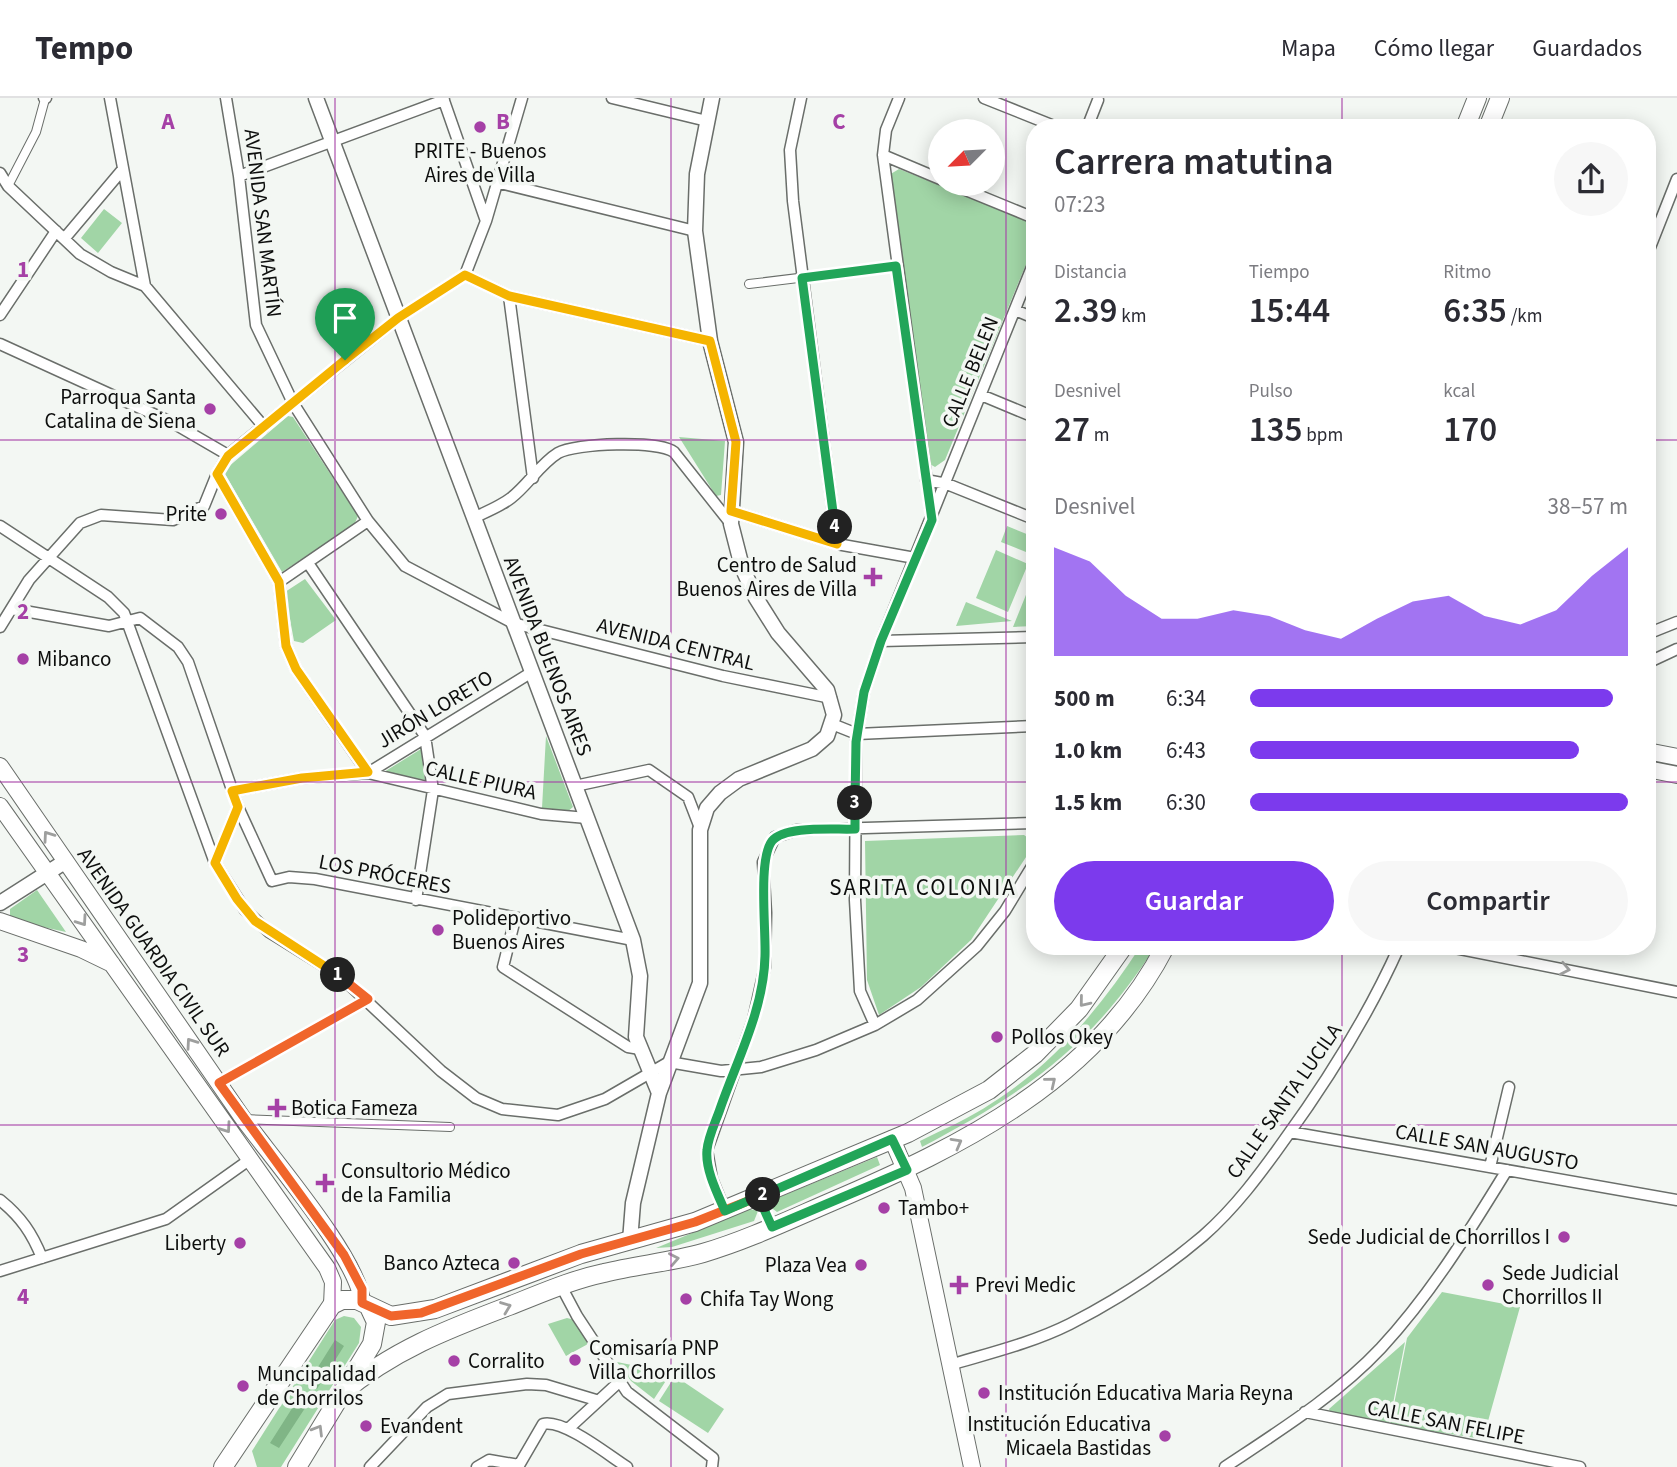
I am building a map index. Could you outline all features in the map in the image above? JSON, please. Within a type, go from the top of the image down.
[{"type":"main road","points":[[1469,119],[1477,98]]},
{"type":"main road","points":[[1492,119],[1500,98]]},
{"type":"main road","points":[[1656,753],[1677,757]]},
{"type":"main road","name":"AVENIDA GUARDIA CIVIL SUR","points":[[0,766],[244,1119],[344,1255],[362,1289],[365,1305]]},
{"type":"main road","points":[[1656,771],[1677,775]]},
{"type":"main road","name":"AVENIDA GUARDIA CIVIL SUR","points":[[0,806],[327,1268],[333,1282],[332,1305]]},
{"type":"main road","points":[[0,921],[81,949],[113,964]]},
{"type":"main road","points":[[223,1467],[332,1305],[350,1299],[391,1316],[421,1313],[581,1254],[725,1211],[892,1139],[989,1090],[1035,1054],[1079,1009],[1117,955]]},
{"type":"main road","points":[[341,1394],[375,1366],[407,1347],[561,1286],[607,1272],[701,1254],[907,1170],[1007,1115],[1053,1081],[1104,1033],[1159,955]]},
{"type":"main road","points":[[892,1139],[907,1170],[972,1467]]},
{"type":"main road","points":[[766,1193],[763,1207],[772,1227]]},
{"type":"main road","points":[[297,1467],[376,1332],[376,1322],[365,1305]]},
{"type":"main road","points":[[241,1467],[243,1437]]},
{"type":"street","points":[[8,186],[36,132],[45,98]]},
{"type":"street","points":[[110,98],[145,286]]},
{"type":"street","name":"AVENIDA SAN MARTÍN","points":[[226,98],[239,176],[256,325],[293,403],[368,521],[405,566],[513,623]]},
{"type":"street","name":"AVENIDA BUENOS AIRES","points":[[316,98],[633,940],[640,976],[635,1027],[640,1049],[659,1093]]},
{"type":"street","points":[[0,627],[29,580],[80,523],[101,515],[173,520],[204,506],[217,474],[228,456],[398,318],[465,275],[486,220],[523,98]]},
{"type":"street","points":[[612,98],[707,121]]},
{"type":"street","points":[[700,830],[707,808],[720,793],[740,779],[812,749],[827,736],[832,724],[831,698],[818,678],[778,633],[756,598],[742,567],[731,518],[736,442],[710,341],[695,231],[696,174],[712,98]]},
{"type":"street","points":[[801,98],[790,149],[802,278],[837,544]]},
{"type":"street","points":[[899,98],[886,130],[883,155],[932,520]]},
{"type":"street","points":[[984,98],[1036,119]]},
{"type":"street","points":[[239,176],[333,143],[443,99],[486,220]]},
{"type":"street","points":[[1091,119],[1098,100]]},
{"type":"street","points":[[883,155],[928,174]]},
{"type":"street","points":[[0,315],[60,235],[123,169]]},
{"type":"street","points":[[0,173],[8,186],[60,235],[96,264],[145,286],[264,427]]},
{"type":"street","points":[[1656,232],[1677,179]]},
{"type":"street","points":[[496,182],[695,231]]},
{"type":"street","points":[[980,196],[1026,215]]},
{"type":"street","points":[[749,284],[896,266]]},
{"type":"street","points":[[465,275],[509,296],[710,341]]},
{"type":"street","name":"CALLE BELEN","points":[[875,1025],[860,991],[855,900],[857,734],[864,692],[881,641],[947,484],[1026,282]]},
{"type":"street","points":[[509,296],[533,478]]},
{"type":"street","points":[[1015,310],[1026,315]]},
{"type":"street","points":[[0,344],[173,424],[228,456]]},
{"type":"street","points":[[981,395],[1026,414]]},
{"type":"street","points":[[473,518],[510,499],[558,453],[575,446],[668,447],[731,518],[837,544],[915,558]]},
{"type":"street","points":[[217,474],[279,582],[286,646],[296,669],[368,772]]},
{"type":"street","points":[[926,480],[947,484],[1026,516]]},
{"type":"street","points":[[279,582],[368,521]]},
{"type":"street","points":[[0,526],[108,597],[129,622],[215,863],[237,899],[255,921],[340,976],[368,999],[441,1071],[476,1098],[502,1109],[558,1115],[605,1099],[669,1062],[733,1071],[816,1050],[875,1025],[917,1000],[977,946],[1026,876]]},
{"type":"street","points":[[308,563],[425,736],[433,790],[416,900]]},
{"type":"street","points":[[13,609],[110,626],[129,622]]},
{"type":"street","name":"LOS PRÓCERES","points":[[129,622],[145,620],[178,647],[188,662],[238,807],[272,881],[302,877],[633,940]]},
{"type":"street","points":[[1656,631],[1677,622]]},
{"type":"street","name":"AVENIDA CENTRAL","points":[[513,623],[723,676],[831,698]]},
{"type":"street","points":[[881,641],[1026,637]]},
{"type":"street","points":[[1656,659],[1677,649]]},
{"type":"street","name":"JIRÓN LORETO","points":[[232,791],[302,778],[368,772],[532,673]]},
{"type":"street","points":[[832,724],[857,734],[1026,726]]},
{"type":"street","points":[[575,786],[649,771],[688,797],[696,811],[700,830],[701,983],[659,1093],[633,1203],[630,1241]]},
{"type":"street","name":"CALLE PIURA","points":[[368,772],[433,790],[541,814],[587,818]]},
{"type":"street","points":[[215,863],[238,807]]},
{"type":"street","points":[[725,1211],[712,1179],[707,1150],[753,1020],[765,967],[766,914],[762,862],[775,837],[797,830],[1026,823]]},
{"type":"street","points":[[0,903],[66,861]]},
{"type":"street","points":[[514,919],[503,967],[628,1047],[640,1049]]},
{"type":"street","name":"CALLE SANTA LUCILA","points":[[950,1365],[1048,1334],[1139,1284],[1203,1235],[1253,1183],[1342,1057],[1376,997],[1395,955]]},
{"type":"street","points":[[1490,955],[1677,992]]},
{"type":"street","points":[[219,1083],[368,999]]},
{"type":"street","points":[[1490,1167],[1508,1087]]},
{"type":"street","points":[[244,1119],[450,1126]]},
{"type":"street","name":"CALLE SAN AUGUSTO","points":[[1290,1132],[1677,1200]]},
{"type":"street","points":[[0,1271],[166,1219],[249,1160]]},
{"type":"street","points":[[1225,1467],[1305,1412],[1380,1349],[1455,1254],[1507,1170]]},
{"type":"street","points":[[0,1200],[17,1213],[33,1234],[43,1258]]},
{"type":"street","points":[[561,1286],[618,1381],[628,1392],[713,1458],[712,1467]]},
{"type":"street","points":[[568,1429],[618,1381]]},
{"type":"street","points":[[370,1467],[427,1407],[448,1394],[527,1384],[546,1385],[596,1400]]},
{"type":"street","name":"CALLE SAN FELIPE","points":[[1305,1412],[1580,1467]]},
{"type":"street","points":[[477,1467],[489,1460],[518,1466],[543,1424],[550,1423],[568,1429],[627,1467]]},
{"type":"shaded area","points":[[899,169],[928,181],[928,196],[966,196],[1026,220],[1026,264],[945,460],[935,467],[928,463],[889,175]]},
{"type":"shaded area","points":[[104,209],[122,223],[98,253],[81,238]]},
{"type":"shaded area","points":[[288,416],[293,417],[358,516],[354,525],[282,572],[225,474],[227,468]]},
{"type":"shaded area","points":[[679,437],[725,441],[721,495],[716,496]]},
{"type":"shaded area","points":[[1007,526],[1026,534],[1026,552],[1001,542]]},
{"type":"shaded area","points":[[996,550],[1026,563],[1008,612],[976,598]]},
{"type":"shaded area","points":[[305,579],[336,620],[303,643],[294,641],[285,592]]},
{"type":"shaded area","points":[[1026,595],[1026,626],[1013,627]]},
{"type":"shaded area","points":[[966,602],[1012,621],[956,626]]},
{"type":"shaded area","points":[[546,736],[573,807],[567,812],[542,808]]},
{"type":"shaded area","points":[[421,749],[425,780],[384,772]]},
{"type":"shaded area","points":[[1026,836],[1026,857],[971,940],[921,987],[879,1015],[867,980],[865,841]]},
{"type":"shaded area","points":[[37,890],[66,932],[15,921],[10,917],[10,909]]},
{"type":"shaded area","points":[[1134,955],[1150,955],[1106,1013],[1054,1064],[993,1107],[922,1147],[920,1141],[992,1103],[1035,1071],[1074,1033]]},
{"type":"shaded area","points":[[877,1157],[880,1165],[777,1212],[773,1209],[772,1200]]},
{"type":"shaded area","points":[[750,1209],[758,1211],[754,1221],[672,1247],[656,1248]]},
{"type":"shaded area","points":[[1442,1292],[1520,1307],[1483,1439],[1390,1425],[1407,1338]]},
{"type":"shaded area","points":[[344,1316],[354,1318],[361,1327],[359,1343],[281,1467],[257,1467],[252,1451],[335,1320]]},
{"type":"shaded area","points":[[567,1318],[575,1320],[588,1344],[566,1356],[548,1324]]},
{"type":"shaded area","points":[[335,1340],[344,1346],[317,1389],[308,1383]]},
{"type":"shaded area","points":[[1405,1342],[1389,1424],[1331,1415],[1329,1409]]},
{"type":"shaded area","points":[[617,1362],[671,1373],[654,1399],[631,1381]]},
{"type":"shaded area","points":[[675,1376],[724,1409],[708,1433],[659,1401]]},
{"type":"shaded area","points":[[298,1399],[307,1405],[279,1448],[270,1443]]},
{"type":"place","name":"PRITE - Buenos Aires de Villa","points":[[480,127]]},
{"type":"place","name":"Parroqua Santa Catalina de Siena","points":[[210,409]]},
{"type":"place","name":"Prite","points":[[221,514]]},
{"type":"place","name":"Centro de Salud Buenos Aires de Villa","points":[[873,577]]},
{"type":"place","name":"Mibanco","points":[[23,659]]},
{"type":"place","name":"Polideportivo Buenos Aires","points":[[438,930]]},
{"type":"place","name":"Pollos Okey","points":[[997,1037]]},
{"type":"place","name":"Botica Fameza","points":[[277,1108]]},
{"type":"place","name":"Consultorio Médico de la Familia","points":[[325,1183]]},
{"type":"place","name":"Tambo+","points":[[884,1208]]},
{"type":"place","name":"Sede Judicial de Chorrillos I","points":[[1564,1237]]},
{"type":"place","name":"Liberty","points":[[240,1243]]},
{"type":"place","name":"Banco Azteca","points":[[514,1263]]},
{"type":"place","name":"Plaza Vea","points":[[861,1265]]},
{"type":"place","name":"Previ Medic","points":[[959,1285]]},
{"type":"place","name":"Sede Judicial Chorrillos II","points":[[1488,1285]]},
{"type":"place","name":"Chifa Tay Wong","points":[[686,1299]]},
{"type":"place","name":"Comisaría PNP Villa Chorrillos","points":[[575,1360]]},
{"type":"place","name":"Corralito","points":[[454,1361]]},
{"type":"place","name":"Muncipalidad de Chorrilos","points":[[243,1386]]},
{"type":"place","name":"Institución Educativa Maria Reyna","points":[[984,1393]]},
{"type":"place","name":"Evandent","points":[[366,1426]]},
{"type":"place","name":"Institución Educativa Micaela Bastidas","points":[[1165,1436]]},
{"type":"district","name":"SARITA COLONIA","points":[[923,887]]},
{"type":"route","points":[[345,360],[228,456],[217,474],[279,582],[286,646],[296,669],[368,772],[302,778],[232,791],[238,807],[215,863],[237,899],[255,921],[340,976],[368,999],[219,1083],[344,1255],[362,1289],[362,1303],[391,1316],[435,1309],[581,1254],[665,1232],[725,1211],[892,1139],[907,1170],[772,1227],[763,1207],[766,1193],[725,1211],[712,1179],[707,1150],[753,1020],[765,967],[766,914],[762,862],[775,837],[797,830],[855,829],[856,742],[864,692],[881,641],[932,520],[896,266],[802,278],[837,544],[731,511],[736,442],[710,341],[509,296],[465,275],[398,318],[345,360]]}]
